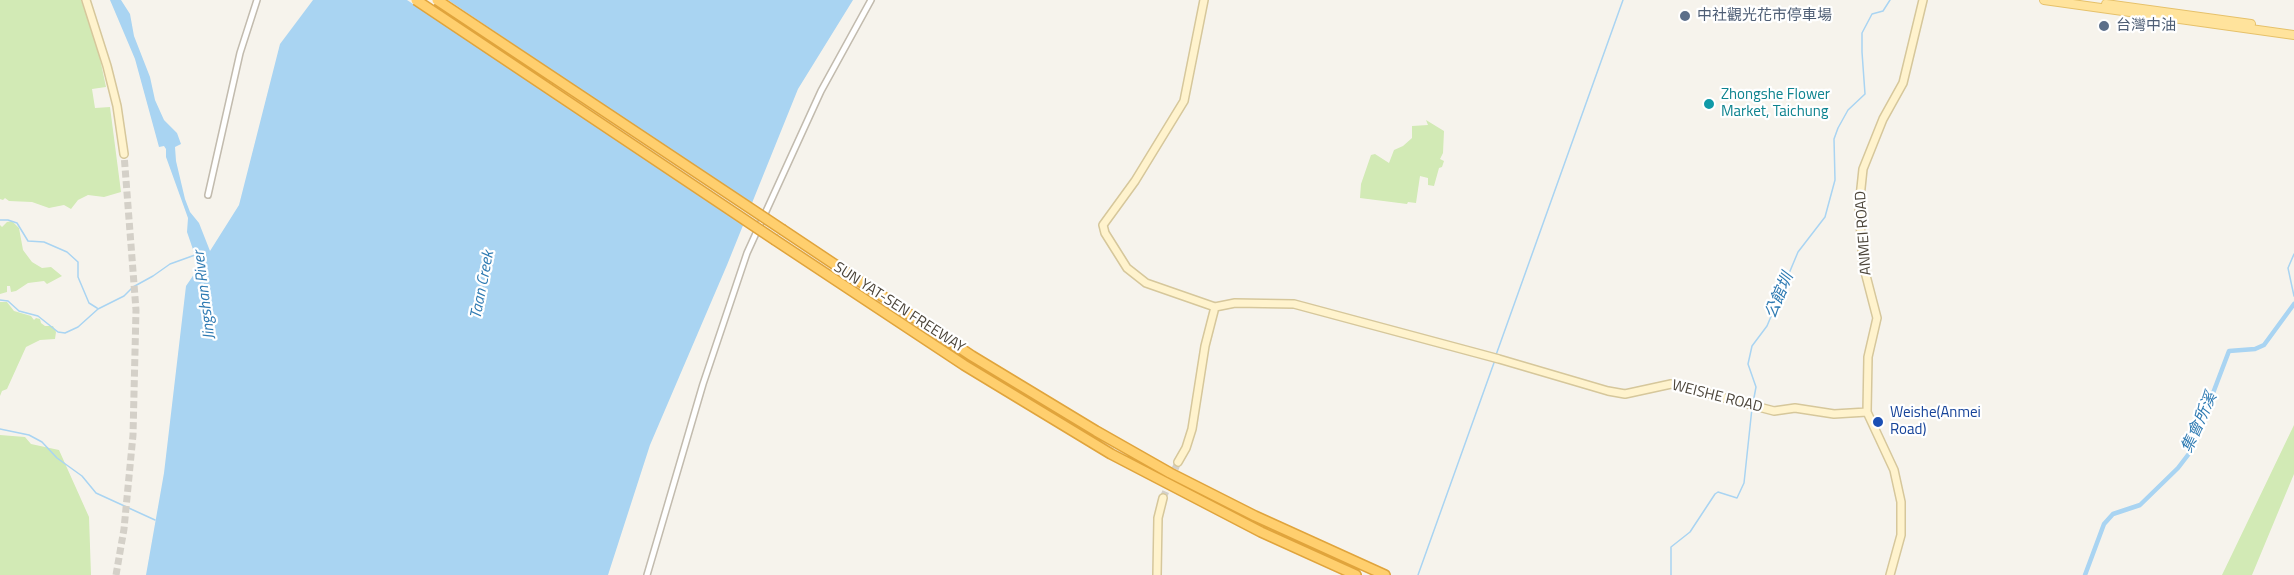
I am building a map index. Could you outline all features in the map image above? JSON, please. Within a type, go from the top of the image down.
[{"type":"highway","name":"SUN YAT-SEN FREEWAY","points":[[416,0],[964,365],[1111,454],[1261,532],[1356,575]]},
{"type":"highway","name":"SUN YAT-SEN FREEWAY","points":[[437,0],[972,356],[1170,473],[1255,516],[1384,575]]},
{"type":"main road","points":[[2044,0],[2294,33]]},
{"type":"main road","points":[[2077,0],[2232,20],[2294,33]]},
{"type":"street","points":[[86,0],[112,86],[123,154]]},
{"type":"street","points":[[208,195],[240,53],[257,0]]},
{"type":"street","points":[[647,575],[703,384],[747,253],[821,92],[871,0]]},
{"type":"street","points":[[1179,462],[1192,429],[1205,346],[1215,307],[1146,283],[1137,277],[1127,268],[1105,233],[1103,225],[1135,181],[1184,101],[1204,0]]},
{"type":"street","name":"ANMEI ROAD","points":[[1890,575],[1901,535],[1902,519],[1899,486],[1894,470],[1867,412],[1868,357],[1877,318],[1863,264],[1859,207],[1867,155],[1903,83],[1923,0]]},
{"type":"street","name":"WEISHE ROAD","points":[[1215,307],[1235,303],[1294,304],[1620,393],[1671,384],[1774,411],[1795,408],[1834,414],[1867,412]]},
{"type":"street","points":[[1157,575],[1158,518],[1163,498]]},
{"type":"green space","points":[[0,0],[81,0],[98,49],[106,87],[92,89],[95,108],[110,107],[121,192],[104,197],[88,195],[78,200],[71,209],[64,205],[49,208],[32,202],[0,199]]},
{"type":"green space","points":[[1426,120],[1444,131],[1443,153],[1440,159],[1444,161],[1442,167],[1439,168],[1434,186],[1428,185],[1428,178],[1420,176],[1416,203],[1360,198],[1361,184],[1371,155],[1375,154],[1389,163],[1394,150],[1412,138],[1412,126],[1428,125]]},
{"type":"green space","points":[[12,221],[19,228],[23,250],[32,262],[42,268],[51,267],[62,276],[47,284],[44,281],[28,283],[11,292],[10,286],[7,286],[7,292],[0,294],[0,225],[2,227]]},
{"type":"green space","points":[[0,302],[7,302],[14,311],[31,316],[34,320],[40,319],[45,326],[53,326],[56,332],[55,339],[40,340],[26,347],[7,389],[2,391],[0,396]]},
{"type":"green space","points":[[2294,425],[2294,474],[2252,575],[2222,575]]},
{"type":"green space","points":[[0,435],[25,437],[31,444],[59,450],[89,517],[91,575],[0,575]]},
{"type":"water","points":[[110,0],[121,0],[130,14],[134,36],[150,77],[155,100],[164,120],[177,133],[181,144],[175,147],[176,161],[185,199],[190,212],[199,223],[210,251],[239,205],[280,44],[313,0],[853,0],[798,89],[727,265],[650,445],[608,575],[146,575],[164,473],[186,286],[199,267],[187,232],[188,218],[166,157],[166,149],[164,146],[159,147],[135,59]]},
{"type":"pier","points":[[407,0],[448,0],[754,206],[746,227]]},
{"type":"waterway","points":[[1496,355],[1623,0]]},
{"type":"waterway","name":"公館圳","points":[[1753,403],[1756,387],[1748,364],[1752,346],[1767,326],[1798,252],[1825,217],[1835,180],[1834,139],[1848,110],[1865,94],[1862,33],[1872,14],[1883,11],[1890,0]]},
{"type":"waterway","points":[[0,220],[17,223],[28,241],[44,242],[67,252],[78,262],[78,277],[89,303],[97,308]]},
{"type":"waterway","points":[[2294,254],[2288,268],[2294,296]]},
{"type":"waterway","name":"Jingshan River","points":[[0,300],[8,301],[19,311],[38,316],[58,332],[65,333],[78,327],[98,309],[124,296],[133,287],[170,264],[195,255]]},
{"type":"waterway","name":"集會所溪","points":[[2085,575],[2104,524],[2113,514],[2140,505],[2178,468],[2191,451],[2229,351],[2255,349],[2264,345],[2294,304]]},
{"type":"waterway","points":[[1418,575],[1495,360]]},
{"type":"waterway","name":"公館圳","points":[[1671,575],[1671,547],[1690,532],[1715,494],[1718,492],[1737,498],[1744,483],[1752,408]]},
{"type":"waterway","points":[[0,429],[29,435],[42,442],[57,458],[82,476],[96,493],[155,520]]},
{"type":"tunnel","points":[[116,575],[124,529],[133,435],[136,310],[124,154]]},
{"type":"tunnel","points":[[1163,498],[1178,462]]},
{"type":"place","name":"中社觀光花市停車場","points":[[1685,16]]},
{"type":"place","name":"台灣中油","points":[[2104,26]]},
{"type":"place","name":"Zhongshe Flower Market, Taichung","points":[[1709,104]]},
{"type":"place","name":"Weishe(Anmei Road)","points":[[1878,422]]},
{"type":"water label","name":"Taan Creek","points":[[483,285]]}]
